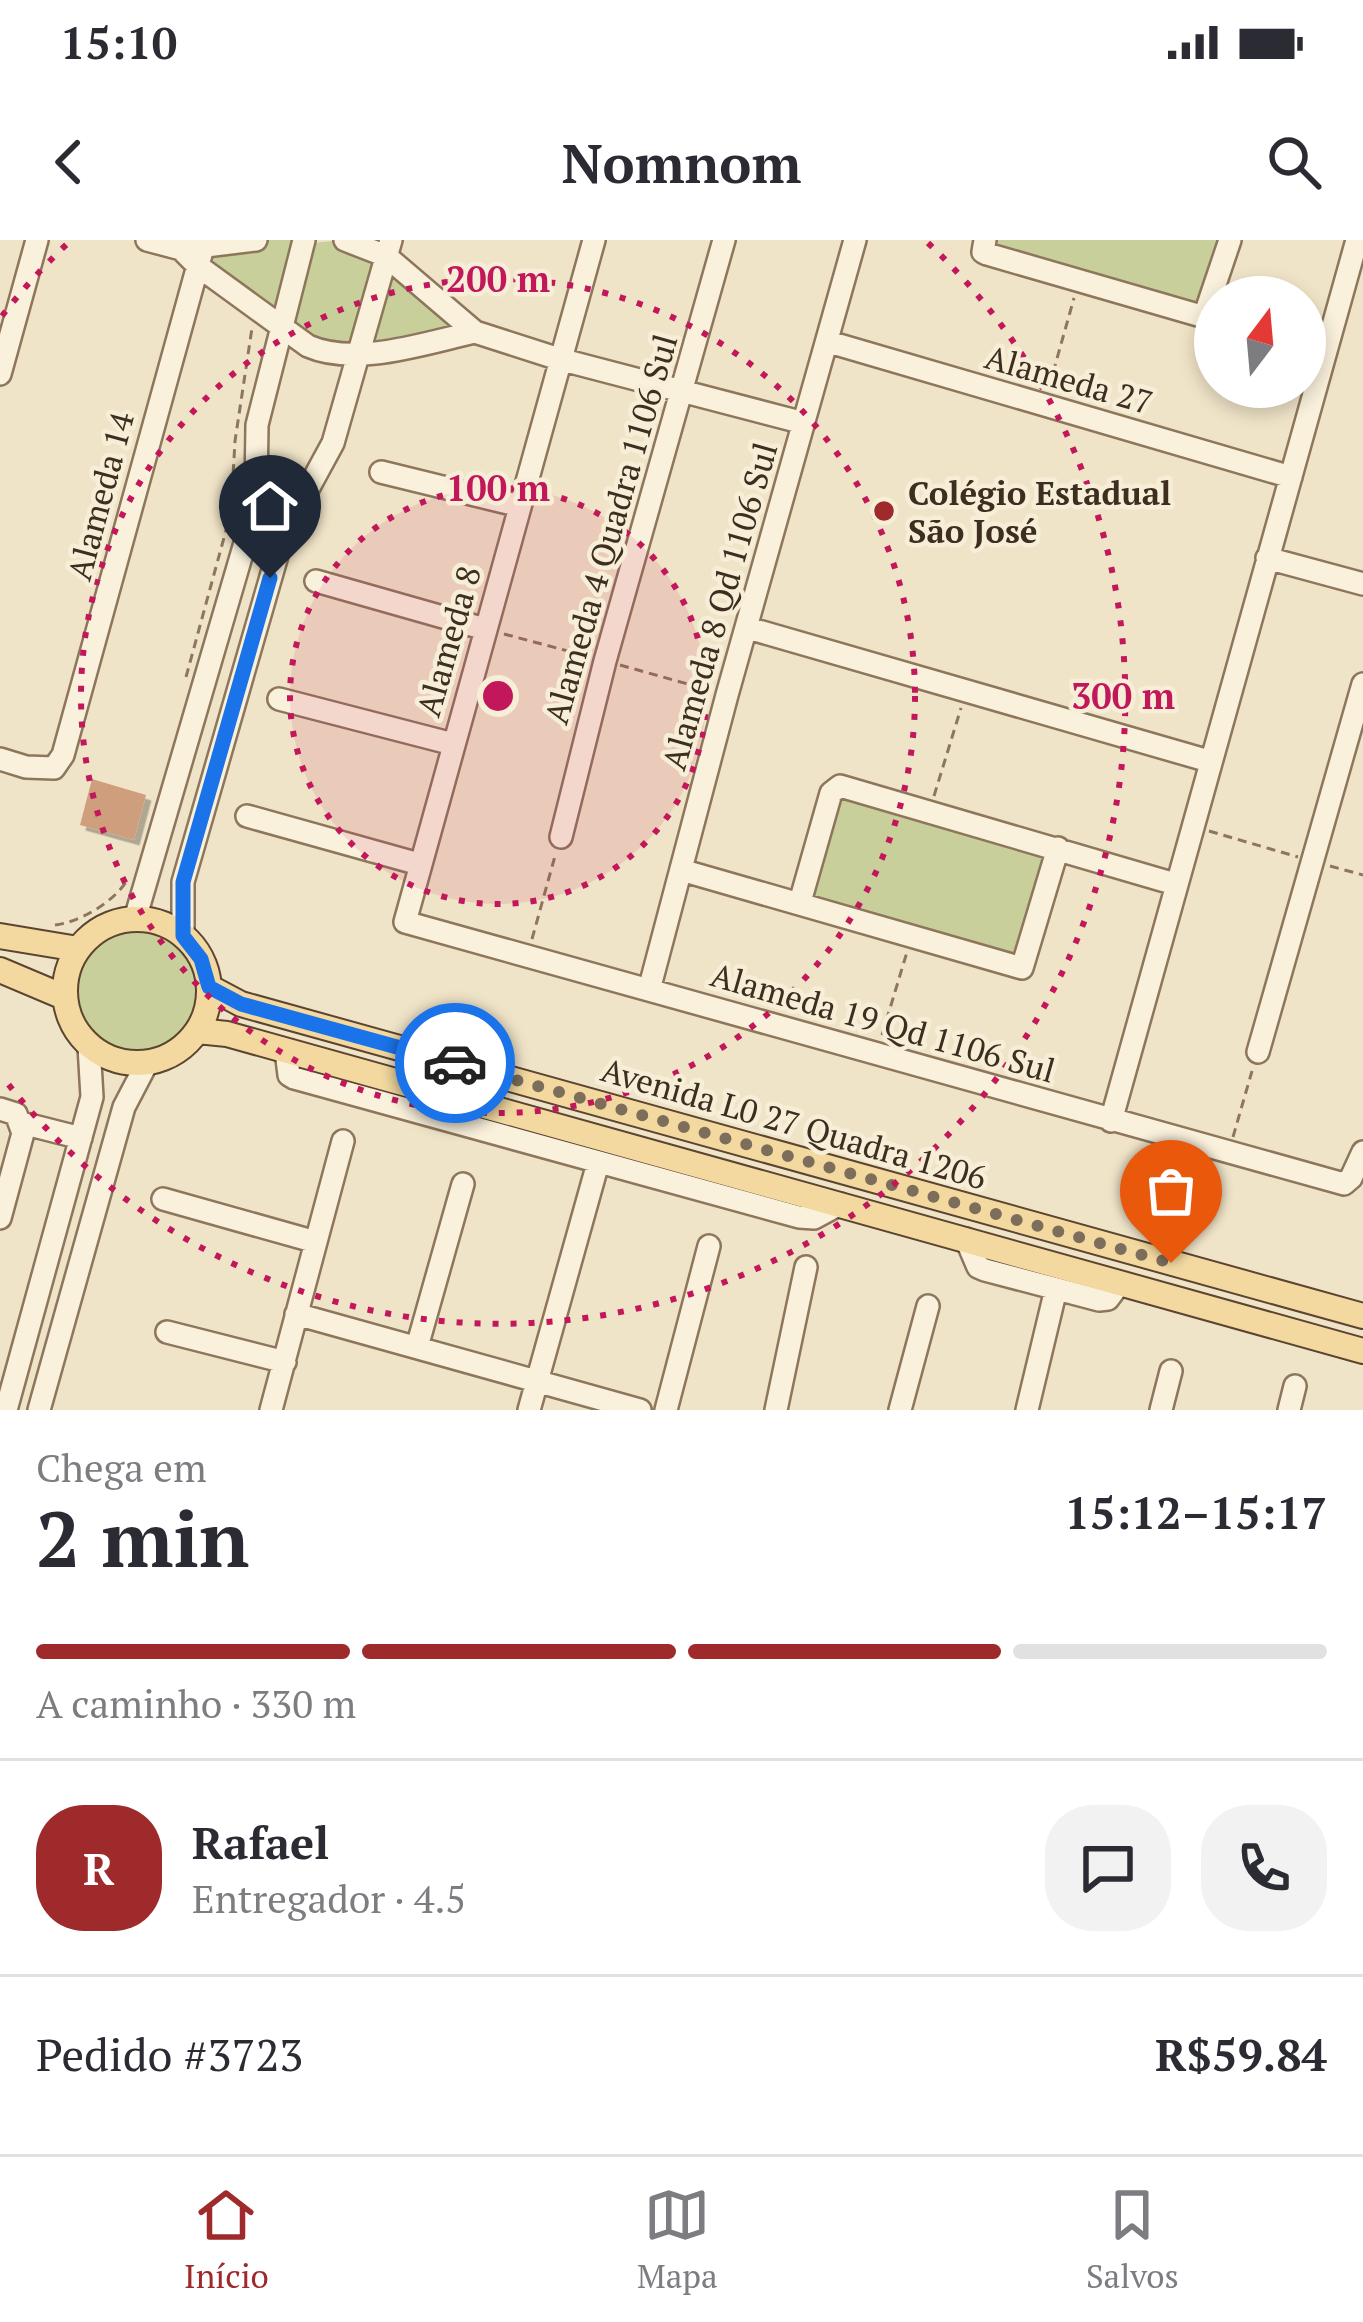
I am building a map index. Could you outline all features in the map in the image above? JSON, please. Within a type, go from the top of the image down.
[{"type":"main road","points":[[135,919],[168,926],[183,936],[201,959],[209,987],[197,1031],[167,1057],[147,1063],[116,1060],[89,1046],[76,1032],[64,997],[65,978],[78,950],[97,931],[135,919]]},
{"type":"main road","points":[[0,936],[78,950]]},
{"type":"main road","points":[[0,970],[64,997]]},
{"type":"main road","name":"Avenida L0 27 Quadra 1206","points":[[209,987],[241,1004],[1363,1316]]},
{"type":"main road","points":[[197,1031],[227,1034],[286,1051],[514,1127],[840,1204],[1363,1351]]},
{"type":"street","points":[[0,374],[37,240]]},
{"type":"street","points":[[147,240],[197,250],[256,240]]},
{"type":"street","points":[[135,919],[250,526],[257,425],[304,240]]},
{"type":"street","points":[[345,240],[388,248],[475,332],[559,359],[804,423]]},
{"type":"street","name":"Alameda 8","points":[[405,922],[594,240]]},
{"type":"street","name":"Alameda 4 Quadra 1106 Sul","points":[[561,837],[605,661],[724,240]]},
{"type":"street","name":"Alameda 8 Qd 1106 Sul","points":[[649,990],[855,240]]},
{"type":"street","points":[[1221,276],[1230,240]]},
{"type":"street","points":[[1111,1120],[1357,240]]},
{"type":"street","points":[[984,246],[1194,313]]},
{"type":"street","points":[[183,936],[183,882],[283,535],[333,443],[388,248]]},
{"type":"street","points":[[197,250],[282,326],[322,352],[360,353],[475,332]]},
{"type":"street","name":"Alameda 14","points":[[0,759],[26,767],[54,767],[63,755],[197,250]]},
{"type":"street","name":"Alameda 27","points":[[829,342],[1291,477]]},
{"type":"street","points":[[381,472],[520,506]]},
{"type":"street","points":[[1268,558],[1363,584]]},
{"type":"street","points":[[316,581],[485,629]]},
{"type":"street","points":[[748,628],[1209,761]]},
{"type":"street","points":[[1258,1052],[1363,684]]},
{"type":"street","points":[[279,699],[453,744]]},
{"type":"street","points":[[800,902],[834,788],[930,810],[1174,884]]},
{"type":"street","points":[[247,816],[419,864]]},
{"type":"street","points":[[681,870],[1022,968],[1058,848]]},
{"type":"street","name":"Alameda 19 Qd 1106 Sul","points":[[405,922],[1344,1184],[1363,1152]]},
{"type":"street","points":[[6,1410],[94,1085],[89,1046]]},
{"type":"street","points":[[39,1410],[124,1107],[147,1063]]},
{"type":"street","points":[[0,1109],[16,1114],[23,1133],[0,1217]]},
{"type":"street","points":[[22,1123],[81,1138]]},
{"type":"street","points":[[553,1137],[598,1163],[799,1217],[814,1218],[840,1204]]},
{"type":"street","points":[[271,1410],[343,1141]]},
{"type":"street","points":[[530,1410],[598,1163]]},
{"type":"street","points":[[417,1348],[463,1184]]},
{"type":"street","points":[[163,1199],[316,1242]]},
{"type":"street","points":[[966,1239],[978,1267],[1100,1300],[1108,1299],[1120,1283]]},
{"type":"street","points":[[666,1410],[709,1246]]},
{"type":"street","points":[[776,1410],[806,1268]]},
{"type":"street","points":[[1027,1410],[1055,1288]]},
{"type":"street","points":[[901,1410],[928,1306]]},
{"type":"street","points":[[296,1314],[640,1410]]},
{"type":"street","points":[[167,1332],[285,1362]]},
{"type":"street","points":[[1161,1410],[1171,1371]]},
{"type":"street","points":[[1289,1410],[1295,1386]]},
{"type":"path","points":[[1044,406],[1079,280]]},
{"type":"path","points":[[181,695],[231,512],[235,441],[254,315]]},
{"type":"path","points":[[930,810],[966,692]]},
{"type":"path","points":[[1192,826],[1363,874]]},
{"type":"path","points":[[528,956],[561,837]]},
{"type":"path","points":[[40,926],[69,923],[120,892],[130,875]]},
{"type":"path","points":[[876,1054],[911,937]]},
{"type":"path","points":[[1228,1153],[1258,1052]]},
{"type":"green space","points":[[304,240],[304,244],[341,240],[475,332],[322,352],[198,266],[204,244]]},
{"type":"green space","points":[[992,240],[1221,240],[1211,276],[1194,276],[1194,309],[989,250]]},
{"type":"green space","points":[[838,794],[1046,854],[1015,960],[807,900]]},
{"type":"green space","points":[[135,919],[183,936],[207,973],[197,1031],[147,1063],[116,1061],[89,1046],[64,997],[78,949]]},
{"type":"building","points":[[92,779],[146,795],[134,840],[80,825]]},
{"type":"way so far","points":[[455,1063],[1171,1263]]},
{"type":"place","name":"Colégio Estadual São José","points":[[884,511]]},
{"type":"route","points":[[270,578],[183,882],[183,936],[201,959],[209,987],[241,1004],[455,1063]]}]
